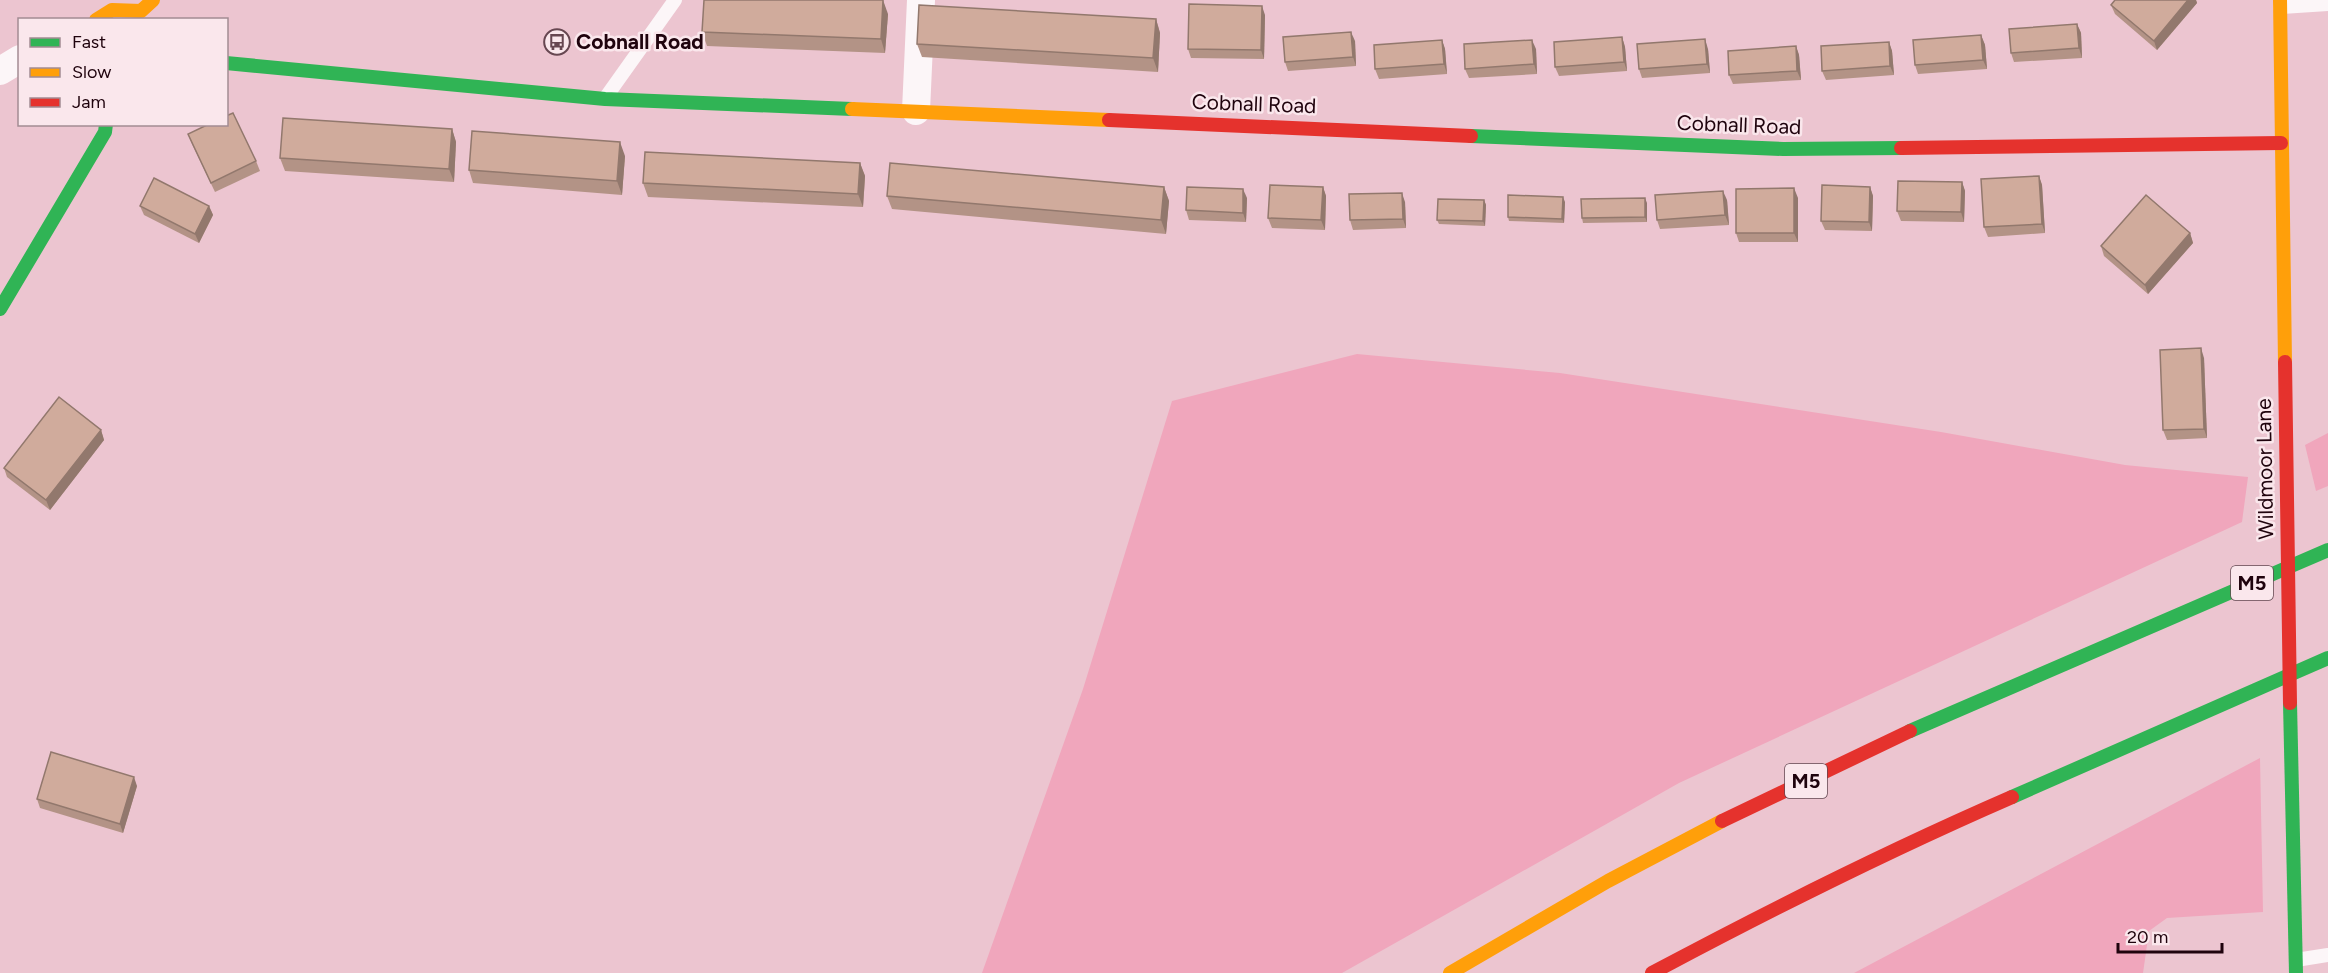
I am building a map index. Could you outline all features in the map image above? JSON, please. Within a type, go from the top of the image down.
[{"type":"main road","points":[[99,18],[112,10],[145,15],[153,0]]},
{"type":"main road","name":"Wildmoor Lane","points":[[2280,4],[2291,776],[2296,966]]},
{"type":"main road","name":"Cobnall Road","points":[[228,63],[605,99],[1783,149],[2281,143]]},
{"type":"main road","points":[[0,309],[105,132],[106,126]]},
{"type":"main road","name":"M5","points":[[1450,973],[1597,887],[1706,829],[1916,728],[2328,550]]},
{"type":"main road","points":[[1652,973],[1735,929],[1941,828],[2328,658]]},
{"type":"street","points":[[916,111],[921,0]]},
{"type":"street","points":[[0,71],[18,59]]},
{"type":"lane","points":[[605,99],[675,0]]},
{"type":"lane","points":[[2280,4],[2328,4]]},
{"type":"lane","points":[[2296,966],[2328,955]]},
{"type":"shaded area","points":[[1357,354],[1560,373],[1941,432],[2125,465],[2248,477],[2242,522],[1679,783],[1342,973],[982,973],[1083,689],[1172,401]]},
{"type":"shaded area","points":[[2328,433],[2328,486],[2316,491],[2305,445]]},
{"type":"shaded area","points":[[2260,758],[2263,912],[2167,918],[2149,931],[2143,973],[1854,973]]},
{"type":"building","points":[[704,0],[883,0],[881,39],[702,32]]},
{"type":"building","points":[[2115,0],[2188,0],[2154,41],[2111,5]]},
{"type":"building","points":[[1189,4],[1262,6],[1261,50],[1188,49]]},
{"type":"building","points":[[919,5],[1156,19],[1153,58],[917,44]]},
{"type":"building","points":[[2077,24],[2079,48],[2011,53],[2009,29]]},
{"type":"building","points":[[1351,32],[1353,57],[1285,62],[1283,37]]},
{"type":"building","points":[[1981,35],[1983,60],[1915,65],[1913,40]]},
{"type":"building","points":[[1622,37],[1624,62],[1555,67],[1554,42]]},
{"type":"building","points":[[1705,39],[1707,64],[1639,69],[1637,44]]},
{"type":"building","points":[[1442,40],[1444,64],[1375,69],[1374,45]]},
{"type":"building","points":[[1532,40],[1534,64],[1465,69],[1464,44]]},
{"type":"building","points":[[1889,42],[1890,66],[1822,71],[1821,46]]},
{"type":"building","points":[[1796,46],[1797,71],[1729,75],[1728,51]]},
{"type":"building","points":[[233,113],[256,161],[211,183],[188,134],[205,126],[228,126],[228,115]]},
{"type":"building","points":[[283,118],[452,129],[449,169],[280,158]]},
{"type":"building","points":[[472,131],[620,142],[617,181],[469,170]]},
{"type":"building","points":[[645,152],[860,163],[858,194],[643,183]]},
{"type":"building","points":[[890,163],[1164,187],[1161,220],[887,196]]},
{"type":"building","points":[[2039,176],[2042,224],[1984,227],[1981,179]]},
{"type":"building","points":[[154,178],[209,206],[195,234],[140,206]]},
{"type":"building","points":[[1898,181],[1962,182],[1961,212],[1897,211]]},
{"type":"building","points":[[1270,185],[1323,187],[1321,220],[1268,218]]},
{"type":"building","points":[[1822,185],[1870,187],[1869,222],[1821,221]]},
{"type":"building","points":[[1187,187],[1243,189],[1243,213],[1186,210]]},
{"type":"building","points":[[1794,188],[1794,233],[1736,233],[1736,189]]},
{"type":"building","points":[[1723,191],[1725,215],[1657,220],[1655,195]]},
{"type":"building","points":[[1402,193],[1403,219],[1350,220],[1349,194]]},
{"type":"building","points":[[1508,195],[1563,197],[1562,219],[1508,217]]},
{"type":"building","points":[[2146,195],[2190,233],[2145,285],[2101,246]]},
{"type":"building","points":[[1645,198],[1645,217],[1582,218],[1581,199]]},
{"type":"building","points":[[1438,199],[1484,200],[1483,221],[1437,220]]},
{"type":"building","points":[[2201,348],[2204,429],[2163,430],[2160,350]]},
{"type":"building","points":[[59,397],[101,430],[46,500],[4,468]]},
{"type":"building","points":[[51,752],[134,777],[120,824],[37,799]]},
{"type":"traffic: fast","points":[[228,63],[605,99],[852,109]]},
{"type":"traffic: fast","points":[[0,309],[105,132],[106,126]]},
{"type":"traffic: fast","points":[[1471,136],[1783,149],[1901,148]]},
{"type":"traffic: fast","points":[[1910,731],[2328,550]]},
{"type":"traffic: fast","points":[[2012,797],[2328,658]]},
{"type":"traffic: fast","points":[[2290,703],[2296,973]]},
{"type":"traffic: slow","points":[[99,18],[112,10],[141,11],[153,0]]},
{"type":"traffic: slow","points":[[2280,0],[2285,362]]},
{"type":"traffic: slow","points":[[852,109],[1109,120]]},
{"type":"traffic: slow","points":[[1450,973],[1608,881],[1722,821]]},
{"type":"traffic: jam","points":[[1109,120],[1471,136]]},
{"type":"traffic: jam","points":[[1901,148],[2281,143]]},
{"type":"traffic: jam","points":[[2285,362],[2290,703]]},
{"type":"traffic: jam","points":[[1722,821],[1910,731]]},
{"type":"traffic: jam","points":[[1652,973],[1830,881],[2012,797]]},
{"type":"place","name":"Cobnall Road","points":[[557,42]]}]
